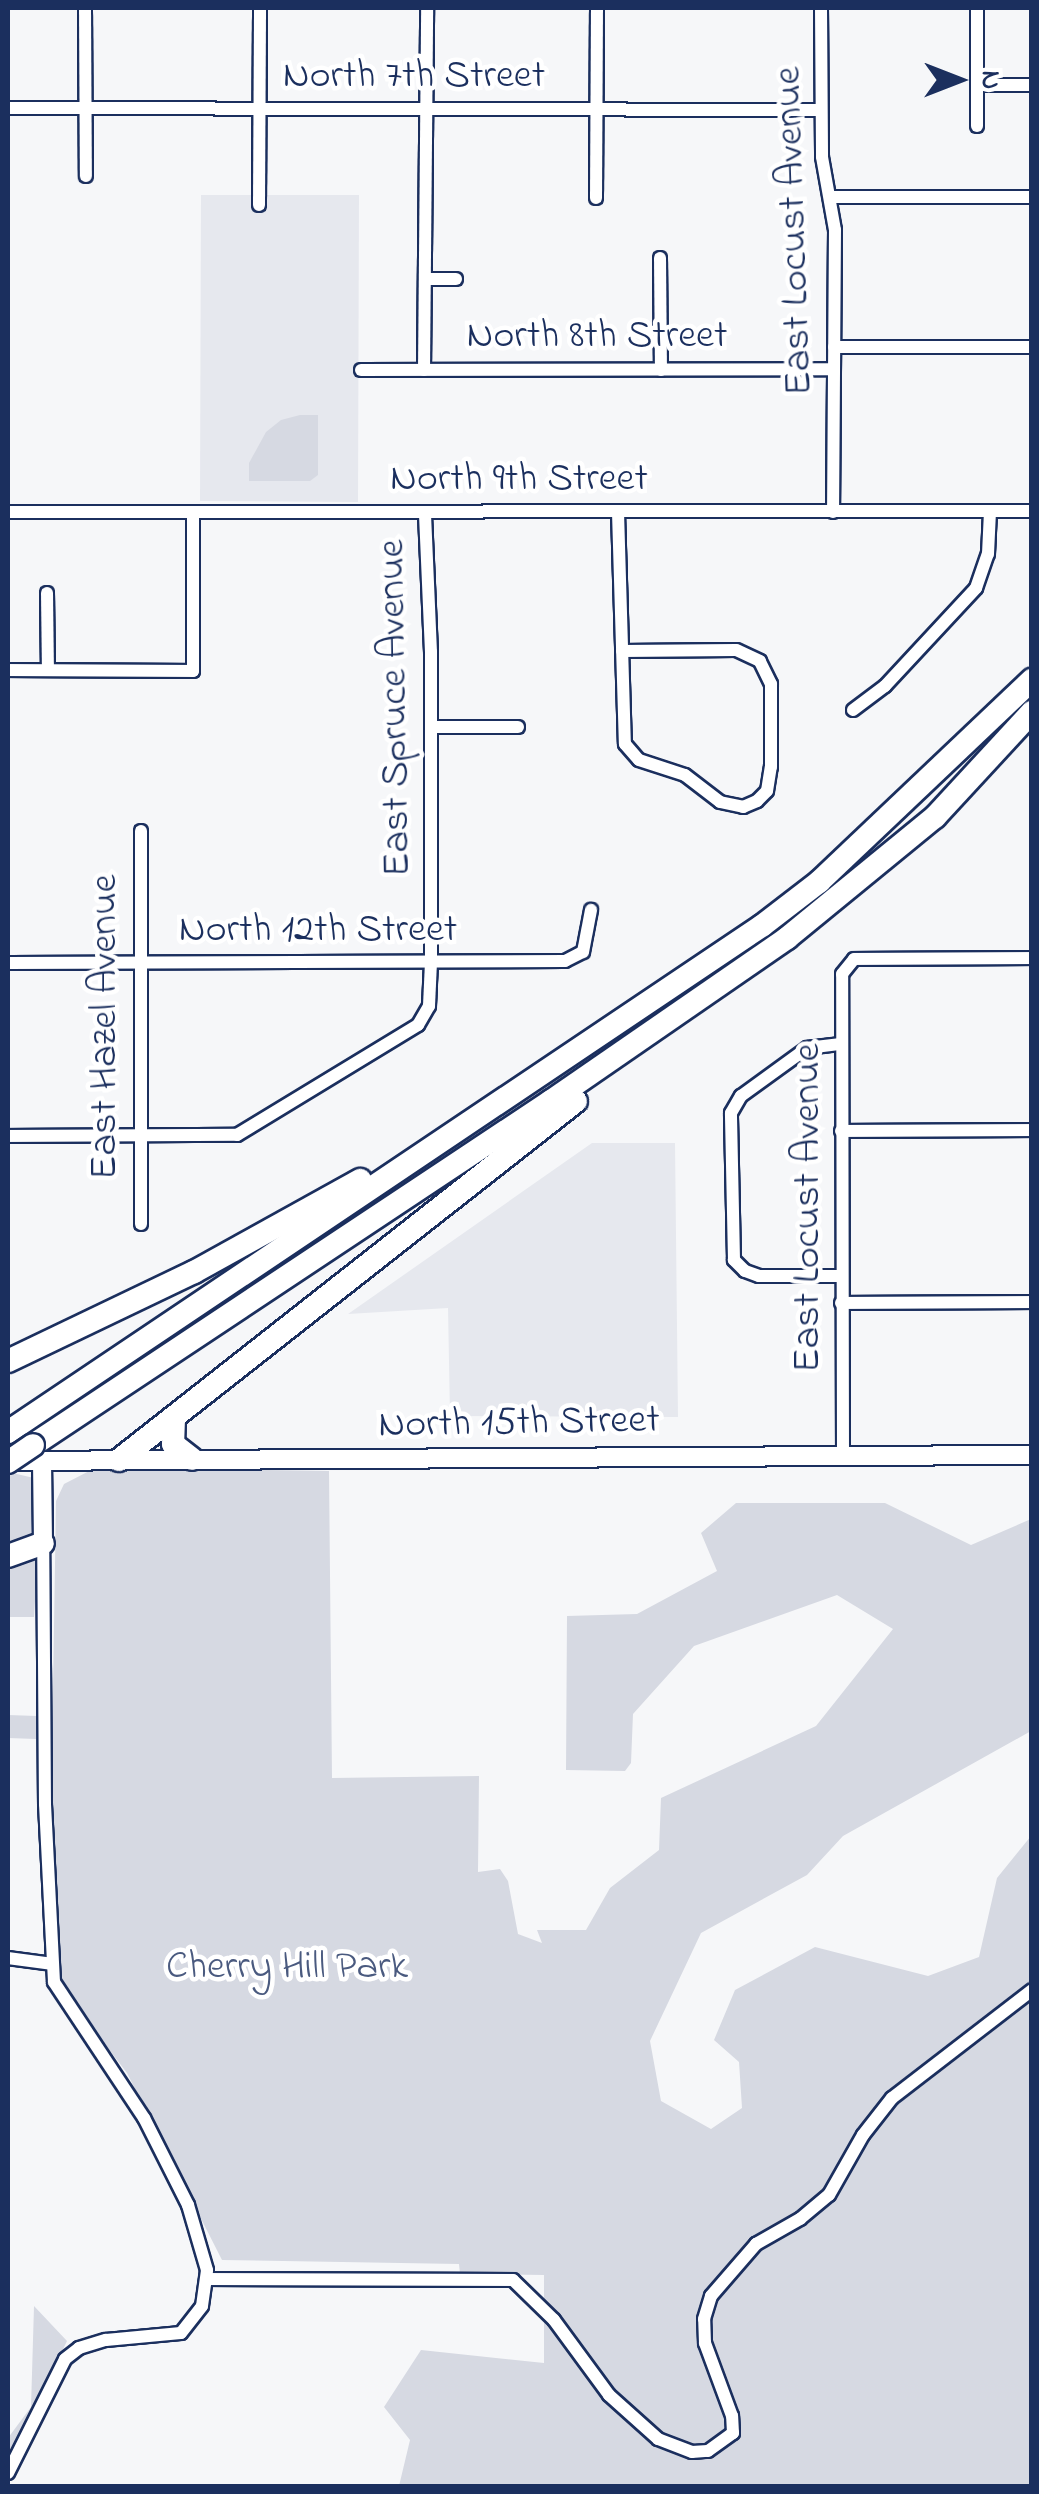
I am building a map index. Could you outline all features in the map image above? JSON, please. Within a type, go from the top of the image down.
[{"type":"highway","points":[[8,1432],[663,996],[805,892],[1032,680]]},
{"type":"highway","points":[[8,1461],[38,1453],[720,985],[828,906],[935,818],[1032,712]]},
{"type":"highway","points":[[119,1460],[720,985]]},
{"type":"highway","points":[[8,1361],[194,1272],[478,1119]]},
{"type":"highway","points":[[174,1418],[173,1444],[192,1459]]},
{"type":"highway","points":[[8,1556],[42,1543]]},
{"type":"main road","name":"North 15th Street","points":[[38,1453],[119,1460],[1032,1455]]},
{"type":"main road","points":[[38,1453],[42,1543]]},
{"type":"street","points":[[85,8],[86,176]]},
{"type":"street","points":[[259,205],[260,8]]},
{"type":"street","points":[[424,370],[427,8]]},
{"type":"street","points":[[596,198],[597,8]]},
{"type":"street","name":"East Locust Avenue","points":[[821,8],[822,156],[835,230],[833,512]]},
{"type":"street","points":[[977,126],[978,8]]},
{"type":"street","points":[[977,85],[1032,85]]},
{"type":"street","name":"North 7th Street","points":[[8,108],[821,110]]},
{"type":"street","points":[[830,197],[1032,196]]},
{"type":"street","points":[[660,258],[662,370]]},
{"type":"street","points":[[425,279],[456,279]]},
{"type":"street","points":[[834,348],[1032,347]]},
{"type":"street","name":"North 8th Street","points":[[361,370],[834,369]]},
{"type":"street","name":"North 9th Street","points":[[8,512],[1032,512]]},
{"type":"street","points":[[8,670],[193,671],[193,512]]},
{"type":"street","name":"East Spruce Avenue","points":[[8,1136],[236,1134],[418,1024],[429,1006],[431,962],[431,727],[425,512]]},
{"type":"street","points":[[618,512],[622,732],[630,752],[644,762],[685,775],[729,806],[757,802],[767,791],[771,768],[771,684],[760,661],[736,650],[622,651]]},
{"type":"street","points":[[853,710],[876,694],[976,588],[988,554],[990,512]]},
{"type":"street","points":[[48,593],[48,670]]},
{"type":"street","points":[[431,727],[518,726]]},
{"type":"street","name":"East Hazel Avenue","points":[[140,831],[141,1224]]},
{"type":"street","name":"North 12th Street","points":[[8,964],[565,961],[583,952],[591,910]]},
{"type":"street","name":"East Locust Avenue","points":[[842,1456],[842,974],[848,962],[1032,958]]},
{"type":"street","points":[[841,1276],[759,1276],[741,1268],[731,1250],[733,1106],[807,1048],[842,1044]]},
{"type":"street","points":[[841,1131],[1032,1130]]},
{"type":"street","points":[[841,1302],[1032,1302]]},
{"type":"street","points":[[8,2473],[65,2359],[79,2348],[106,2340],[181,2333],[202,2306],[207,2279],[201,2239],[175,2177],[122,2079],[63,2001],[54,1982],[45,1804],[42,1543]]},
{"type":"street","points":[[8,1958],[53,1964]]},
{"type":"street","points":[[207,2279],[513,2280],[554,2320],[608,2396],[658,2440],[692,2452],[708,2451],[733,2434],[732,2416],[705,2344],[704,2318],[711,2296],[756,2244],[800,2219],[828,2196],[863,2135],[892,2098],[1032,1990]]},
{"type":"shaded area","points":[[201,195],[359,195],[358,502],[200,501]]},
{"type":"shaded area","points":[[592,1143],[675,1143],[678,1417],[450,1416],[448,1308],[348,1314]]},
{"type":"green space","points":[[318,415],[318,475],[310,481],[249,481],[249,463],[266,432],[281,420]]},
{"type":"green space","name":"Cherry Hill Park","points":[[97,1467],[329,1471],[332,1778],[479,1776],[478,1872],[500,1869],[508,1881],[518,1934],[542,1943],[537,1930],[586,1930],[610,1888],[659,1850],[661,1798],[816,1726],[893,1629],[837,1595],[694,1646],[633,1714],[631,1763],[625,1771],[566,1770],[567,1616],[637,1614],[717,1571],[701,1533],[736,1503],[885,1503],[971,1545],[1031,1519],[1031,1731],[843,1836],[807,1875],[701,1933],[650,2041],[661,2101],[711,2129],[742,2108],[739,2062],[714,2040],[735,1990],[815,1947],[928,1976],[979,1957],[997,1878],[1031,1836],[1031,2486],[399,2486],[410,2440],[384,2407],[421,2350],[544,2363],[544,2275],[460,2274],[459,2264],[222,2260],[127,2073],[66,1993],[59,1978],[51,1815],[56,1501],[64,1484]]},
{"type":"green space","points":[[8,1472],[34,1478],[36,1531],[8,1548]]},
{"type":"green space","points":[[38,1554],[34,1617],[8,1617],[8,1561]]},
{"type":"green space","points":[[8,1715],[37,1716],[36,1739],[8,1738]]},
{"type":"green space","points":[[34,2306],[67,2341],[8,2463],[8,2438],[31,2407]]}]
